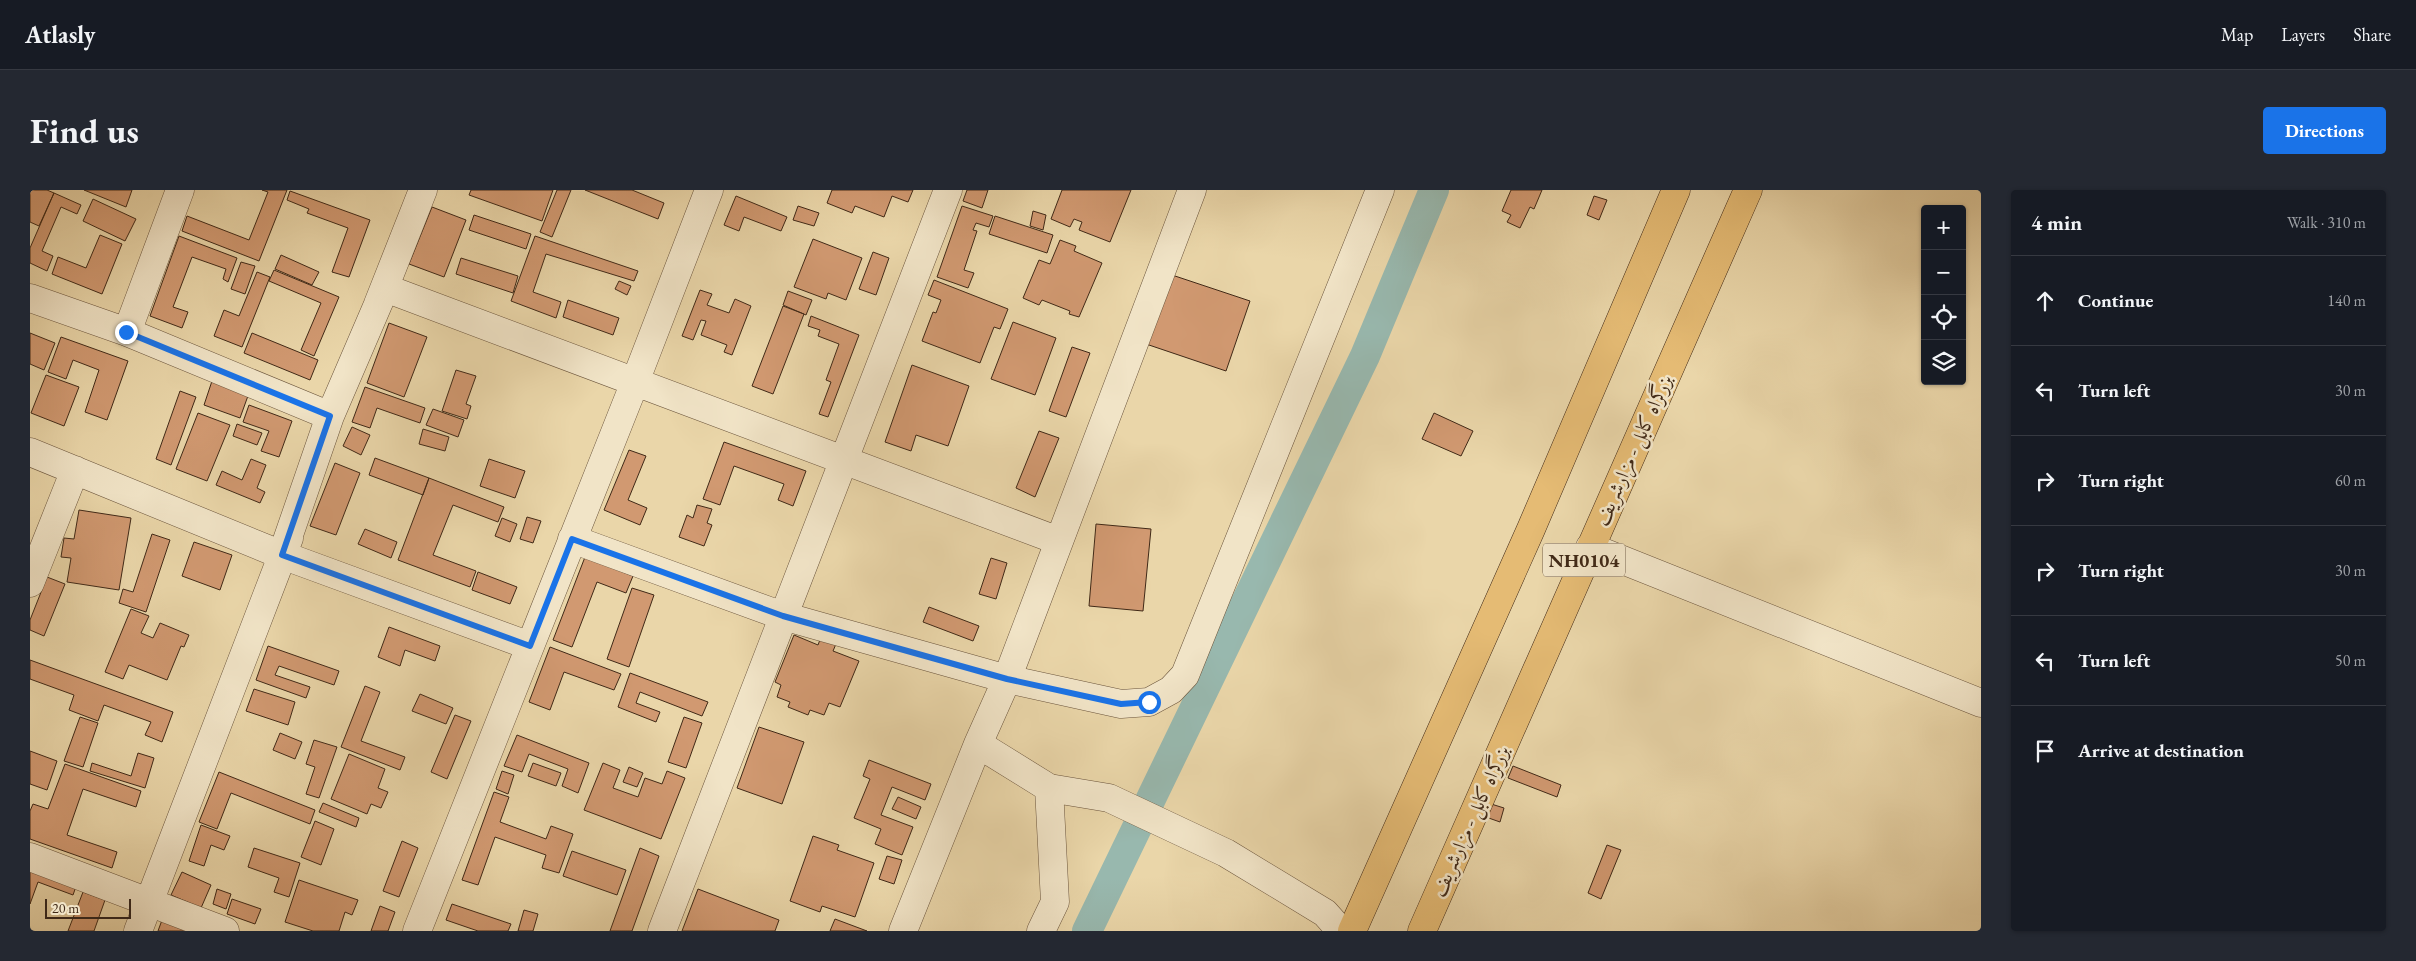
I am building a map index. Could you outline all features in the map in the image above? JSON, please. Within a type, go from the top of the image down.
[{"type":"highway","name":"NH0104","points":[[1352,931],[1531,529],[1676,190]]},
{"type":"highway","name":"بزرگراه کابل - مزارشریف","points":[[1422,931],[1748,190]]},
{"type":"street","points":[[126,332],[180,190]]},
{"type":"street","points":[[138,931],[423,190]]},
{"type":"street","points":[[416,931],[635,382],[709,190]]},
{"type":"street","points":[[662,931],[948,190]]},
{"type":"street","points":[[903,931],[978,744],[1007,679],[1192,190]]},
{"type":"street","points":[[572,539],[783,616],[1007,679],[1121,704],[1149,702],[1170,690],[1186,675],[1380,190]]},
{"type":"street","points":[[385,288],[1059,541]]},
{"type":"street","points":[[282,555],[330,416],[385,288]]},
{"type":"street","points":[[30,298],[126,332],[330,416]]},
{"type":"street","points":[[30,452],[282,555],[530,646]]},
{"type":"street","points":[[30,583],[75,470]]},
{"type":"street","points":[[1590,547],[1981,703]]},
{"type":"street","points":[[978,744],[1049,788],[1109,798],[1226,853],[1324,913],[1341,931]]},
{"type":"street","points":[[1041,931],[1055,902],[1049,788]]},
{"type":"street","points":[[30,856],[225,931]]},
{"type":"building","points":[[30,190],[47,190],[54,193],[39,226],[30,222]]},
{"type":"building","points":[[84,190],[132,190],[126,207]]},
{"type":"building","points":[[262,190],[287,190],[259,261],[182,231],[187,216],[249,240],[268,192]]},
{"type":"building","points":[[471,190],[553,190],[542,221],[469,195]]},
{"type":"building","points":[[557,190],[571,190],[552,237],[540,232]]},
{"type":"building","points":[[585,190],[632,190],[664,203],[658,219]]},
{"type":"building","points":[[832,190],[913,190],[908,202],[892,196],[884,217],[855,206],[852,213],[827,203]]},
{"type":"building","points":[[967,190],[988,190],[982,208],[963,201]]},
{"type":"building","points":[[1062,190],[1131,190],[1110,242],[1079,230],[1082,222],[1074,219],[1070,227],[1051,219]]},
{"type":"building","points":[[1511,190],[1542,190],[1534,209],[1530,207],[1520,228],[1507,222],[1511,215],[1502,211]]},
{"type":"building","points":[[290,191],[370,220],[349,277],[332,272],[348,228],[307,213],[309,209],[287,200]]},
{"type":"building","points":[[54,193],[81,205],[77,214],[61,207],[42,251],[53,256],[47,271],[30,263],[30,248]]},
{"type":"building","points":[[736,196],[787,217],[781,231],[744,217],[739,231],[724,225]]},
{"type":"building","points":[[1594,196],[1607,200],[1599,220],[1587,215]]},
{"type":"building","points":[[93,199],[136,219],[125,241],[83,221]]},
{"type":"building","points":[[798,206],[819,213],[814,226],[793,220]]},
{"type":"building","points":[[962,206],[993,216],[989,227],[976,223],[973,230],[977,231],[964,270],[974,273],[968,288],[937,277]]},
{"type":"building","points":[[432,207],[466,220],[444,277],[409,264]]},
{"type":"building","points":[[1033,211],[1046,215],[1043,230],[1030,226]]},
{"type":"building","points":[[474,215],[531,234],[526,249],[469,230]]},
{"type":"building","points":[[995,216],[1053,235],[1047,253],[989,234]]},
{"type":"building","points":[[100,235],[122,244],[102,294],[52,274],[58,257],[86,268]]},
{"type":"building","points":[[179,236],[237,258],[228,282],[223,279],[226,269],[192,257],[173,307],[188,312],[182,328],[150,316]]},
{"type":"building","points":[[535,236],[638,271],[634,281],[546,254],[533,292],[561,302],[556,318],[511,301]]},
{"type":"building","points":[[813,239],[862,258],[846,300],[828,293],[826,299],[794,287]]},
{"type":"building","points":[[1060,240],[1076,246],[1074,251],[1102,263],[1079,317],[1069,314],[1070,311],[1042,300],[1039,305],[1023,298],[1039,260],[1050,264]]},
{"type":"building","points":[[873,252],[889,258],[876,295],[859,289]]},
{"type":"building","points":[[281,255],[319,272],[312,285],[275,269]]},
{"type":"building","points":[[461,258],[518,276],[513,293],[456,274]]},
{"type":"building","points":[[241,262],[255,266],[245,294],[231,289]]},
{"type":"building","points":[[274,270],[339,297],[314,356],[301,350],[321,303],[269,281]]},
{"type":"building","points":[[257,272],[270,277],[242,347],[214,336],[224,310],[239,316]]},
{"type":"building","points":[[1169,274],[1250,301],[1226,371],[1146,344]]},
{"type":"building","points":[[934,280],[1008,309],[1000,329],[994,327],[980,363],[922,341],[933,312],[936,313],[941,300],[928,295]]},
{"type":"building","points":[[619,281],[631,286],[627,295],[615,289]]},
{"type":"building","points":[[700,290],[712,294],[707,305],[729,313],[735,299],[751,306],[732,355],[724,352],[727,345],[701,335],[706,321],[701,320],[693,340],[682,336]]},
{"type":"building","points":[[788,291],[812,300],[806,315],[783,305]]},
{"type":"building","points":[[568,300],[619,318],[613,335],[563,317]]},
{"type":"building","points":[[783,306],[804,314],[773,394],[752,386]]},
{"type":"building","points":[[811,316],[859,335],[828,417],[819,414],[831,382],[826,380],[839,344],[818,336],[820,330],[808,326]]},
{"type":"building","points":[[1013,322],[1056,338],[1035,395],[991,379]]},
{"type":"building","points":[[389,323],[427,337],[404,397],[367,383]]},
{"type":"building","points":[[30,333],[55,343],[44,370],[30,364]]},
{"type":"building","points":[[252,333],[318,360],[310,380],[244,353]]},
{"type":"building","points":[[61,337],[128,361],[107,420],[85,412],[99,370],[73,360],[66,379],[48,372]]},
{"type":"building","points":[[1072,347],[1090,353],[1066,417],[1049,411]]},
{"type":"building","points":[[912,365],[969,386],[948,446],[916,435],[911,451],[885,442]]},
{"type":"building","points":[[456,370],[476,376],[466,404],[471,406],[467,419],[442,411]]},
{"type":"building","points":[[46,375],[79,387],[64,426],[31,413]]},
{"type":"building","points":[[212,381],[249,393],[240,418],[204,405]]},
{"type":"building","points":[[365,387],[425,408],[420,423],[377,408],[370,428],[352,422]]},
{"type":"building","points":[[180,391],[196,397],[171,465],[156,459]]},
{"type":"building","points":[[249,405],[292,421],[279,457],[261,451],[269,431],[243,422]]},
{"type":"building","points":[[433,409],[464,420],[458,437],[426,425]]},
{"type":"building","points":[[198,413],[230,425],[207,481],[176,469]]},
{"type":"building","points":[[1434,413],[1473,431],[1461,456],[1422,439]]},
{"type":"building","points":[[237,424],[262,433],[257,445],[233,436]]},
{"type":"building","points":[[352,427],[370,435],[361,455],[343,446]]},
{"type":"building","points":[[423,429],[449,437],[445,451],[419,444]]},
{"type":"building","points":[[1039,431],[1059,438],[1035,497],[1016,488]]},
{"type":"building","points":[[724,442],[806,471],[793,506],[778,500],[784,484],[734,466],[720,505],[703,499]]},
{"type":"building","points":[[629,450],[646,456],[628,500],[647,508],[640,525],[604,510]]},
{"type":"building","points":[[375,458],[429,478],[423,495],[369,475]]},
{"type":"building","points":[[251,459],[266,465],[257,488],[265,492],[260,503],[216,485],[222,471],[242,480]]},
{"type":"building","points":[[489,459],[525,471],[515,498],[480,486]]},
{"type":"building","points":[[335,463],[360,473],[336,535],[310,526]]},
{"type":"building","points":[[429,478],[504,507],[498,522],[453,505],[433,555],[476,571],[470,587],[398,560]]},
{"type":"building","points":[[697,505],[712,509],[707,523],[712,525],[704,546],[679,537],[687,515],[693,518]]},
{"type":"building","points":[[79,510],[131,518],[119,590],[67,582],[71,558],[61,557],[64,538],[74,539]]},
{"type":"building","points":[[527,517],[541,521],[533,543],[520,539]]},
{"type":"building","points":[[502,518],[517,524],[510,542],[495,536]]},
{"type":"building","points":[[1096,524],[1151,529],[1143,611],[1089,606]]},
{"type":"building","points":[[365,529],[397,542],[391,558],[358,544]]},
{"type":"building","points":[[152,534],[170,540],[146,612],[119,603],[123,589],[133,592]]},
{"type":"building","points":[[194,542],[232,555],[220,590],[182,576]]},
{"type":"building","points":[[585,557],[633,576],[626,593],[597,582],[572,647],[553,640]]},
{"type":"building","points":[[991,558],[1007,563],[996,599],[979,594]]},
{"type":"building","points":[[478,572],[517,587],[510,604],[472,590]]},
{"type":"building","points":[[47,577],[65,584],[44,636],[30,630],[30,620]]},
{"type":"building","points":[[632,588],[654,595],[629,667],[607,659]]},
{"type":"building","points":[[929,607],[979,626],[973,641],[923,622]]},
{"type":"building","points":[[131,609],[149,616],[141,633],[153,638],[160,623],[189,635],[184,647],[181,646],[167,680],[129,665],[123,679],[105,672]]},
{"type":"building","points":[[389,627],[440,646],[435,661],[405,650],[400,666],[378,657]]},
{"type":"building","points":[[794,635],[818,645],[821,637],[836,644],[833,651],[859,661],[840,707],[829,703],[824,715],[810,710],[808,715],[788,707],[790,702],[777,697],[781,685],[775,682]]},
{"type":"building","points":[[268,646],[339,671],[334,685],[279,666],[275,675],[310,687],[306,698],[256,680]]},
{"type":"building","points":[[550,647],[621,674],[614,690],[564,672],[550,710],[529,702]]},
{"type":"building","points":[[30,660],[173,712],[162,742],[145,735],[151,722],[104,705],[98,721],[69,710],[74,695],[30,679]]},
{"type":"building","points":[[630,673],[708,702],[702,716],[640,692],[636,703],[660,712],[656,722],[618,707]]},
{"type":"building","points":[[365,686],[380,692],[361,741],[405,757],[400,770],[341,747]]},
{"type":"building","points":[[254,689],[295,702],[288,725],[246,711]]},
{"type":"building","points":[[420,694],[453,708],[446,724],[412,711]]},
{"type":"building","points":[[455,715],[471,721],[447,779],[431,772]]},
{"type":"building","points":[[80,717],[98,723],[83,767],[64,761]]},
{"type":"building","points":[[684,717],[702,723],[686,768],[668,762]]},
{"type":"building","points":[[759,727],[804,742],[782,804],[737,788]]},
{"type":"building","points":[[280,733],[302,742],[295,759],[273,750]]},
{"type":"building","points":[[517,735],[589,763],[578,793],[562,786],[568,769],[529,754],[522,772],[504,766]]},
{"type":"building","points":[[314,740],[337,747],[319,798],[306,794],[315,767],[306,764]]},
{"type":"building","points":[[30,751],[57,761],[47,790],[30,784]]},
{"type":"building","points":[[138,753],[154,758],[145,788],[90,771],[92,763],[131,776]]},
{"type":"building","points":[[349,754],[385,769],[378,788],[388,792],[381,808],[371,804],[367,814],[331,799]]},
{"type":"building","points":[[869,760],[931,784],[925,800],[892,787],[881,815],[913,827],[902,855],[875,844],[881,829],[854,818],[870,779],[863,776]]},
{"type":"building","points":[[533,763],[561,773],[556,786],[528,776]]},
{"type":"building","points":[[603,763],[620,770],[613,788],[638,797],[645,778],[662,784],[667,771],[685,778],[661,839],[584,810]]},
{"type":"building","points":[[65,764],[141,791],[136,807],[83,789],[67,835],[117,852],[112,868],[30,839],[30,811],[33,804],[48,809]]},
{"type":"building","points":[[1513,766],[1561,785],[1557,797],[1508,778]]},
{"type":"building","points":[[629,767],[643,773],[637,787],[623,782]]},
{"type":"building","points":[[502,771],[514,775],[508,794],[496,789]]},
{"type":"building","points":[[219,772],[315,810],[310,824],[231,793],[217,829],[199,822]]},
{"type":"building","points":[[494,792],[509,797],[500,822],[546,839],[551,826],[573,834],[559,873],[542,868],[546,855],[495,837],[478,885],[462,880]]},
{"type":"building","points":[[898,797],[921,807],[916,819],[892,809]]},
{"type":"building","points":[[323,803],[359,818],[356,827],[319,812]]},
{"type":"building","points":[[1488,803],[1504,808],[1500,822],[1483,816]]},
{"type":"building","points":[[315,821],[334,829],[321,865],[301,857]]},
{"type":"building","points":[[201,825],[230,836],[224,850],[211,845],[204,866],[189,861]]},
{"type":"building","points":[[813,836],[839,845],[837,850],[874,863],[855,917],[822,906],[820,912],[790,901]]},
{"type":"building","points":[[402,841],[418,848],[399,897],[383,891]]},
{"type":"building","points":[[1607,845],[1621,850],[1601,899],[1588,893]]},
{"type":"building","points":[[254,848],[300,863],[289,897],[274,892],[279,878],[248,867]]},
{"type":"building","points":[[640,848],[659,856],[632,931],[610,931]]},
{"type":"building","points":[[572,851],[626,870],[617,895],[563,876]]},
{"type":"building","points":[[887,856],[902,860],[894,884],[879,879]]},
{"type":"building","points":[[30,862],[79,878],[73,895],[38,882],[30,904]]},
{"type":"building","points":[[182,872],[211,885],[201,908],[171,895]]},
{"type":"building","points":[[299,880],[358,900],[352,915],[345,912],[339,931],[313,931],[285,922]]},
{"type":"building","points":[[217,889],[231,894],[226,909],[213,904]]},
{"type":"building","points":[[698,889],[779,920],[775,931],[682,931]]},
{"type":"building","points":[[83,892],[105,900],[94,931],[68,931]]},
{"type":"building","points":[[232,899],[261,909],[255,924],[227,914]]},
{"type":"building","points":[[452,904],[511,924],[508,931],[478,931],[446,920]]},
{"type":"building","points":[[380,906],[395,912],[388,931],[371,931]]},
{"type":"building","points":[[524,910],[538,914],[533,931],[518,931]]},
{"type":"building","points":[[835,919],[867,931],[830,931]]},
{"type":"building","points":[[162,920],[195,931],[158,931]]},
{"type":"waterway","points":[[1087,931],[1365,356],[1434,190]]},
{"type":"route","points":[[126,332],[330,416],[282,555],[530,646],[572,539],[783,616],[1007,679],[1121,704],[1149,702]]}]
